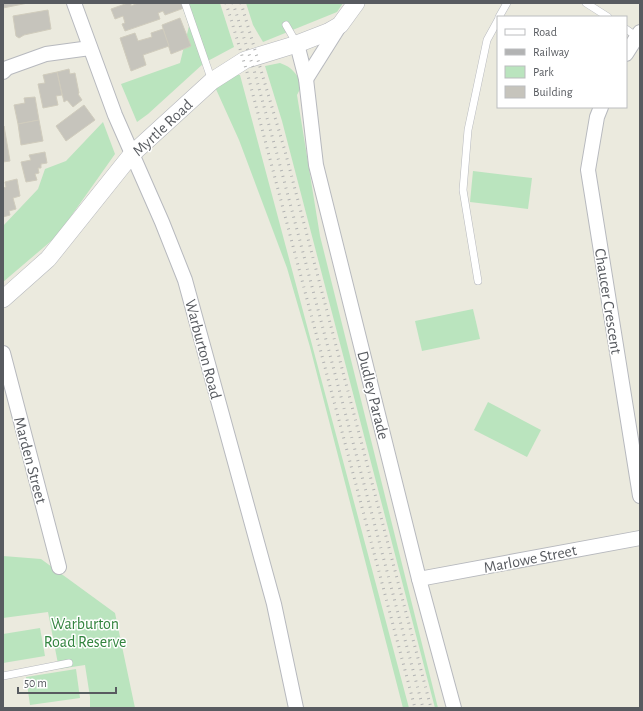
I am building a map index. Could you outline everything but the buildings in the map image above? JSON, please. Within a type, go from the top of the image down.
[{"type":"street","name":"Warburton Road","points":[[74,3],[132,154],[185,280],[274,604],[296,708]]},
{"type":"street","name":"Myrtle Road","points":[[3,299],[48,259],[132,154],[212,81],[245,60],[328,32],[340,24],[356,3]]},
{"type":"street","points":[[306,79],[340,24]]},
{"type":"street","points":[[627,51],[634,32]]},
{"type":"street","name":"Dudley Parade","points":[[296,44],[306,79],[316,165],[419,579],[454,708]]},
{"type":"street","points":[[4,67],[46,54],[90,48]]},
{"type":"street","name":"Chaucer Crescent","points":[[601,108],[597,117],[588,170],[640,496]]},
{"type":"street","name":"Marden Street","points":[[3,353],[59,567]]},
{"type":"street","name":"Marlowe Street","points":[[419,579],[640,538]]},
{"type":"lane","points":[[185,3],[212,81]]},
{"type":"lane","points":[[500,16],[507,3]]},
{"type":"lane","points":[[586,3],[606,16]]},
{"type":"lane","points":[[478,281],[463,190],[468,130],[485,47],[497,22]]},
{"type":"lane","points":[[286,25],[296,44]]},
{"type":"lane","points":[[3,676],[69,663]]},
{"type":"green space","points":[[181,3],[220,3],[234,47],[204,63],[148,114],[137,122],[121,84],[180,63],[189,26]]},
{"type":"green space","points":[[246,3],[343,3],[337,12],[263,42],[253,25]]},
{"type":"green space","points":[[280,63],[294,71],[302,85],[297,95],[320,236],[438,708],[435,708],[282,121],[265,66]]},
{"type":"green space","points":[[233,75],[240,75],[409,708],[403,708],[310,347],[287,268],[239,140],[215,87]]},
{"type":"green space","points":[[103,122],[115,154],[57,236],[3,282],[3,226],[38,189],[45,169],[66,161]]},
{"type":"green space","points":[[473,171],[532,178],[528,209],[470,202]]},
{"type":"green space","points":[[473,309],[480,339],[422,351],[415,321]]},
{"type":"green space","points":[[488,402],[541,430],[527,457],[474,430]]},
{"type":"green space","name":"Warburton Road Reserve","points":[[3,556],[41,559],[115,613],[135,708],[90,708],[90,697],[85,665],[59,669],[48,612],[3,618]]},
{"type":"green space","points":[[40,628],[45,656],[3,663],[3,634]]},
{"type":"green space","points":[[76,669],[80,698],[30,705],[26,677]]},
{"type":"railway","points":[[226,3],[247,72],[415,708]]},
{"type":"railway","points":[[233,3],[254,70],[281,169],[423,708]]},
{"type":"railway","points":[[241,3],[285,151],[431,708]]}]
